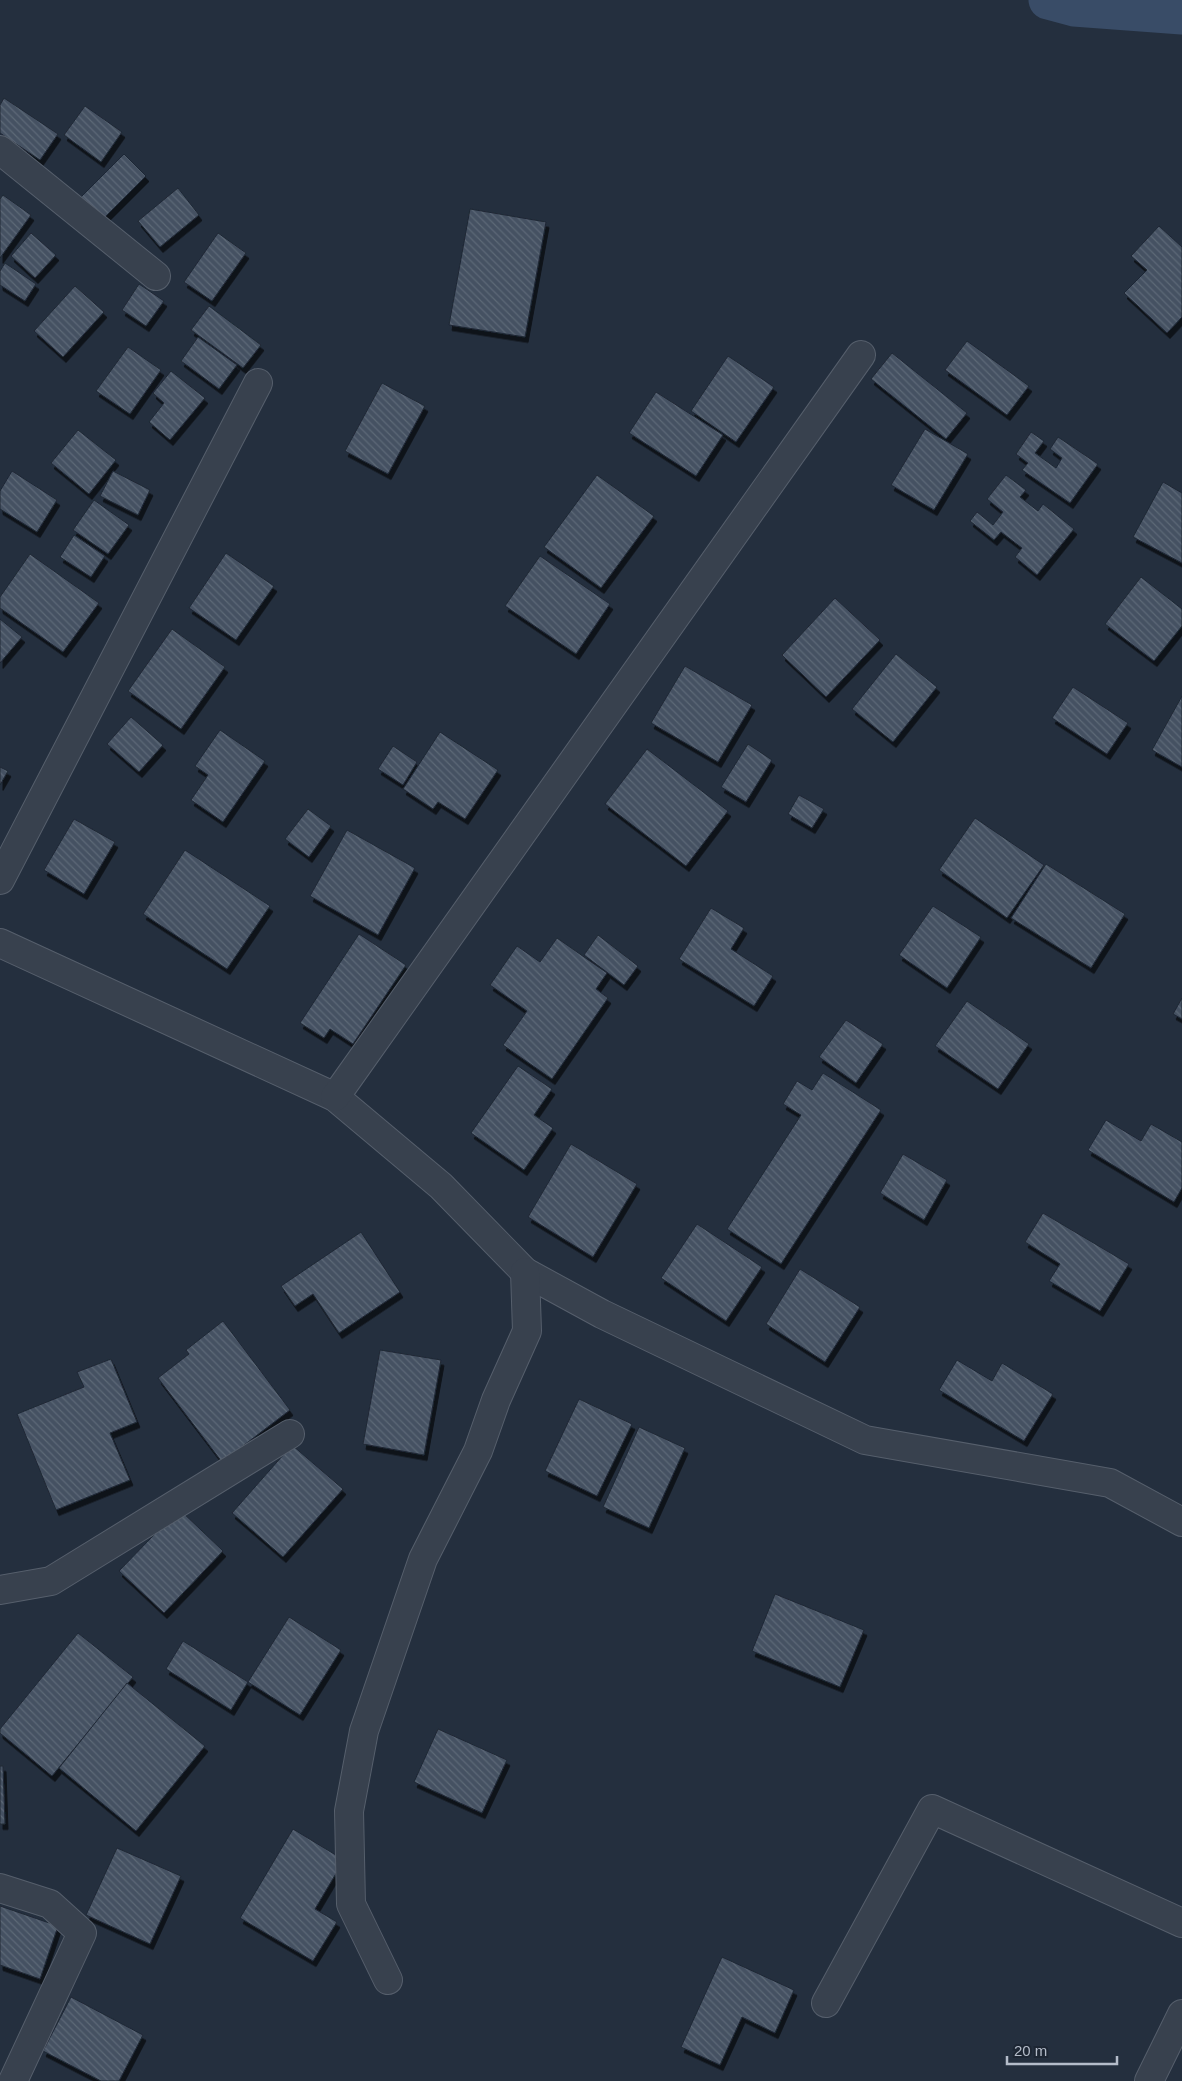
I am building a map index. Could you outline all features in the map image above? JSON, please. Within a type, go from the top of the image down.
[{"type":"street","points":[[0,150],[156,276]]},
{"type":"street","points":[[335,1097],[861,355]]},
{"type":"street","points":[[0,880],[258,383]]},
{"type":"street","points":[[0,943],[335,1097],[441,1186],[525,1272],[602,1314],[865,1440],[1110,1483],[1182,1522]]},
{"type":"street","points":[[388,1980],[351,1904],[349,1812],[362,1740],[388,1656],[423,1559],[478,1451],[496,1400],[527,1331],[525,1272]]},
{"type":"street","points":[[0,1590],[51,1581],[290,1434]]},
{"type":"street","points":[[826,2003],[932,1809],[1182,1923]]},
{"type":"street","points":[[0,1888],[50,1904],[82,1932],[14,2081]]},
{"type":"street","points":[[1149,2081],[1182,2014]]},
{"type":"building","points":[[4,98],[58,134],[40,160],[0,133],[0,105]]},
{"type":"building","points":[[85,106],[122,132],[101,162],[64,135]]},
{"type":"building","points":[[124,154],[146,176],[103,219],[81,197]]},
{"type":"building","points":[[178,188],[199,215],[160,247],[138,221]]},
{"type":"building","points":[[3,195],[31,215],[0,258],[0,199]]},
{"type":"building","points":[[470,209],[546,222],[525,337],[449,325]]},
{"type":"building","points":[[1159,226],[1182,247],[1182,317],[1167,333],[1124,293],[1147,270],[1131,256]]},
{"type":"building","points":[[31,233],[56,255],[35,278],[11,256]]},
{"type":"building","points":[[218,233],[246,253],[212,301],[184,282]]},
{"type":"building","points":[[5,263],[36,284],[25,301],[0,285],[0,271]]},
{"type":"building","points":[[139,284],[164,301],[146,326],[122,310]]},
{"type":"building","points":[[75,286],[104,312],[63,357],[34,331]]},
{"type":"building","points":[[209,306],[261,345],[243,368],[191,330]]},
{"type":"building","points":[[198,337],[237,365],[219,389],[181,361]]},
{"type":"building","points":[[967,341],[1029,386],[1007,415],[945,370]]},
{"type":"building","points":[[128,347],[161,370],[130,414],[96,391]]},
{"type":"building","points":[[892,353],[967,413],[946,439],[871,379]]},
{"type":"building","points":[[728,356],[774,387],[736,442],[691,411]]},
{"type":"building","points":[[171,371],[205,398],[170,440],[149,422],[164,403],[153,393]]},
{"type":"building","points":[[382,383],[425,406],[388,474],[345,451]]},
{"type":"building","points":[[656,392],[723,435],[696,476],[629,433]]},
{"type":"building","points":[[925,429],[968,454],[934,510],[891,485]]},
{"type":"building","points":[[78,430],[116,460],[89,494],[51,463]]},
{"type":"building","points":[[1031,432],[1044,441],[1035,453],[1056,468],[1062,458],[1050,449],[1058,437],[1098,464],[1070,503],[1022,470],[1028,463],[1016,454]]},
{"type":"building","points":[[12,471],[57,500],[37,532],[0,509],[0,491]]},
{"type":"building","points":[[113,471],[150,490],[138,515],[100,496]]},
{"type":"building","points":[[597,475],[654,516],[601,588],[544,547]]},
{"type":"building","points":[[1006,475],[1026,490],[1020,497],[1038,511],[1043,504],[1074,529],[1037,575],[1015,557],[1022,548],[1001,532],[994,540],[970,521],[977,512],[993,525],[1003,512],[987,499]]},
{"type":"building","points":[[1163,482],[1182,493],[1182,563],[1133,537]]},
{"type":"building","points":[[94,500],[129,525],[108,554],[73,530]]},
{"type":"building","points":[[74,535],[105,556],[91,577],[60,557]]},
{"type":"building","points":[[226,553],[274,586],[236,640],[189,608]]},
{"type":"building","points":[[30,554],[99,603],[63,652],[0,608],[0,597]]},
{"type":"building","points":[[540,556],[610,604],[576,654],[505,606]]},
{"type":"building","points":[[1141,577],[1182,609],[1182,626],[1154,661],[1105,624]]},
{"type":"building","points":[[835,598],[880,640],[826,697],[782,655]]},
{"type":"building","points":[[0,619],[22,637],[0,663]]},
{"type":"building","points":[[172,629],[225,667],[181,729],[128,691]]},
{"type":"building","points":[[896,654],[937,687],[893,742],[852,709]]},
{"type":"building","points":[[685,666],[752,705],[718,762],[651,723]]},
{"type":"building","points":[[1073,687],[1128,723],[1107,754],[1052,718]]},
{"type":"building","points":[[1182,696],[1182,767],[1152,750]]},
{"type":"building","points":[[131,717],[163,745],[139,772],[107,744]]},
{"type":"building","points":[[220,730],[265,761],[223,822],[191,800],[208,775],[195,766]]},
{"type":"building","points":[[440,732],[498,770],[465,819],[438,802],[433,809],[403,789]]},
{"type":"building","points":[[748,744],[772,760],[746,802],[721,787]]},
{"type":"building","points":[[393,746],[417,762],[403,785],[378,769]]},
{"type":"building","points":[[647,749],[728,811],[686,866],[605,804]]},
{"type":"building","points":[[0,767],[8,771],[0,785]]},
{"type":"building","points":[[799,795],[824,809],[812,828],[788,814]]},
{"type":"building","points":[[308,809],[331,826],[309,857],[285,839]]},
{"type":"building","points":[[975,818],[1044,865],[1007,918],[939,870]]},
{"type":"building","points":[[74,819],[115,842],[84,894],[44,870]]},
{"type":"building","points":[[347,830],[415,868],[378,935],[310,896]]},
{"type":"building","points":[[185,850],[270,906],[227,969],[143,914]]},
{"type":"building","points":[[1046,864],[1125,914],[1091,968],[1011,918]]},
{"type":"building","points":[[933,906],[981,937],[947,988],[899,955]]},
{"type":"building","points":[[711,908],[744,928],[731,949],[773,976],[754,1006],[679,959]]},
{"type":"building","points":[[359,934],[406,965],[353,1044],[330,1029],[324,1038],[300,1023]]},
{"type":"building","points":[[598,935],[638,966],[624,985],[584,955]]},
{"type":"building","points":[[557,938],[607,973],[596,989],[608,998],[552,1079],[503,1045],[527,1011],[490,985],[517,946],[540,962]]},
{"type":"building","points":[[1182,998],[1182,1019],[1173,1014]]},
{"type":"building","points":[[967,1001],[1029,1044],[998,1089],[935,1046]]},
{"type":"building","points":[[846,1020],[883,1044],[856,1083],[819,1057]]},
{"type":"building","points":[[518,1066],[552,1089],[534,1115],[553,1128],[524,1170],[471,1133]]},
{"type":"building","points":[[823,1073],[881,1110],[781,1264],[727,1229],[801,1115],[783,1104],[797,1081],[812,1090]]},
{"type":"building","points":[[1106,1120],[1141,1141],[1151,1124],[1182,1142],[1182,1188],[1174,1202],[1088,1150]]},
{"type":"building","points":[[571,1144],[637,1184],[593,1257],[528,1217]]},
{"type":"building","points":[[903,1154],[947,1180],[924,1220],[880,1193]]},
{"type":"building","points":[[1043,1213],[1129,1264],[1100,1311],[1049,1281],[1060,1264],[1025,1242]]},
{"type":"building","points":[[697,1224],[762,1267],[726,1321],[661,1278]]},
{"type":"building","points":[[361,1232],[400,1292],[339,1333],[313,1294],[295,1306],[281,1286]]},
{"type":"building","points":[[800,1269],[860,1307],[825,1362],[766,1324]]},
{"type":"building","points":[[223,1321],[290,1410],[222,1462],[158,1378],[189,1354],[186,1350]]},
{"type":"building","points":[[380,1350],[441,1360],[424,1455],[363,1444]]},
{"type":"building","points":[[111,1359],[137,1422],[110,1433],[130,1480],[56,1510],[17,1414],[84,1387],[77,1372]]},
{"type":"building","points":[[957,1360],[992,1381],[1002,1363],[1053,1394],[1024,1441],[939,1390]]},
{"type":"building","points":[[579,1399],[632,1424],[597,1496],[545,1471]]},
{"type":"building","points":[[639,1427],[685,1448],[649,1528],[603,1507]]},
{"type":"building","points":[[292,1445],[343,1489],[283,1557],[232,1513]]},
{"type":"building","points":[[179,1509],[223,1551],[164,1613],[119,1571]]},
{"type":"building","points":[[775,1594],[864,1630],[840,1687],[752,1651]]},
{"type":"building","points":[[289,1617],[341,1650],[300,1715],[248,1682]]},
{"type":"building","points":[[78,1633],[133,1677],[52,1776],[0,1733],[0,1729]]},
{"type":"building","points":[[183,1641],[248,1682],[231,1710],[166,1669]]},
{"type":"building","points":[[127,1683],[205,1746],[136,1831],[59,1768]]},
{"type":"building","points":[[438,1729],[507,1760],[482,1813],[414,1782]]},
{"type":"building","points":[[0,1766],[3,1766],[5,1824],[0,1824]]},
{"type":"building","points":[[293,1829],[344,1860],[315,1909],[337,1922],[313,1961],[240,1918]]},
{"type":"building","points":[[117,1848],[181,1876],[150,1944],[86,1915]]},
{"type":"building","points":[[0,1906],[58,1926],[40,1979],[0,1965]]},
{"type":"building","points":[[722,1957],[794,1990],[775,2033],[742,2017],[720,2065],[681,2047]]},
{"type":"building","points":[[71,1997],[143,2035],[119,2081],[101,2081],[43,2051]]},
{"type":"waterway","points":[[1048,0],[1074,7],[1182,15]]}]
